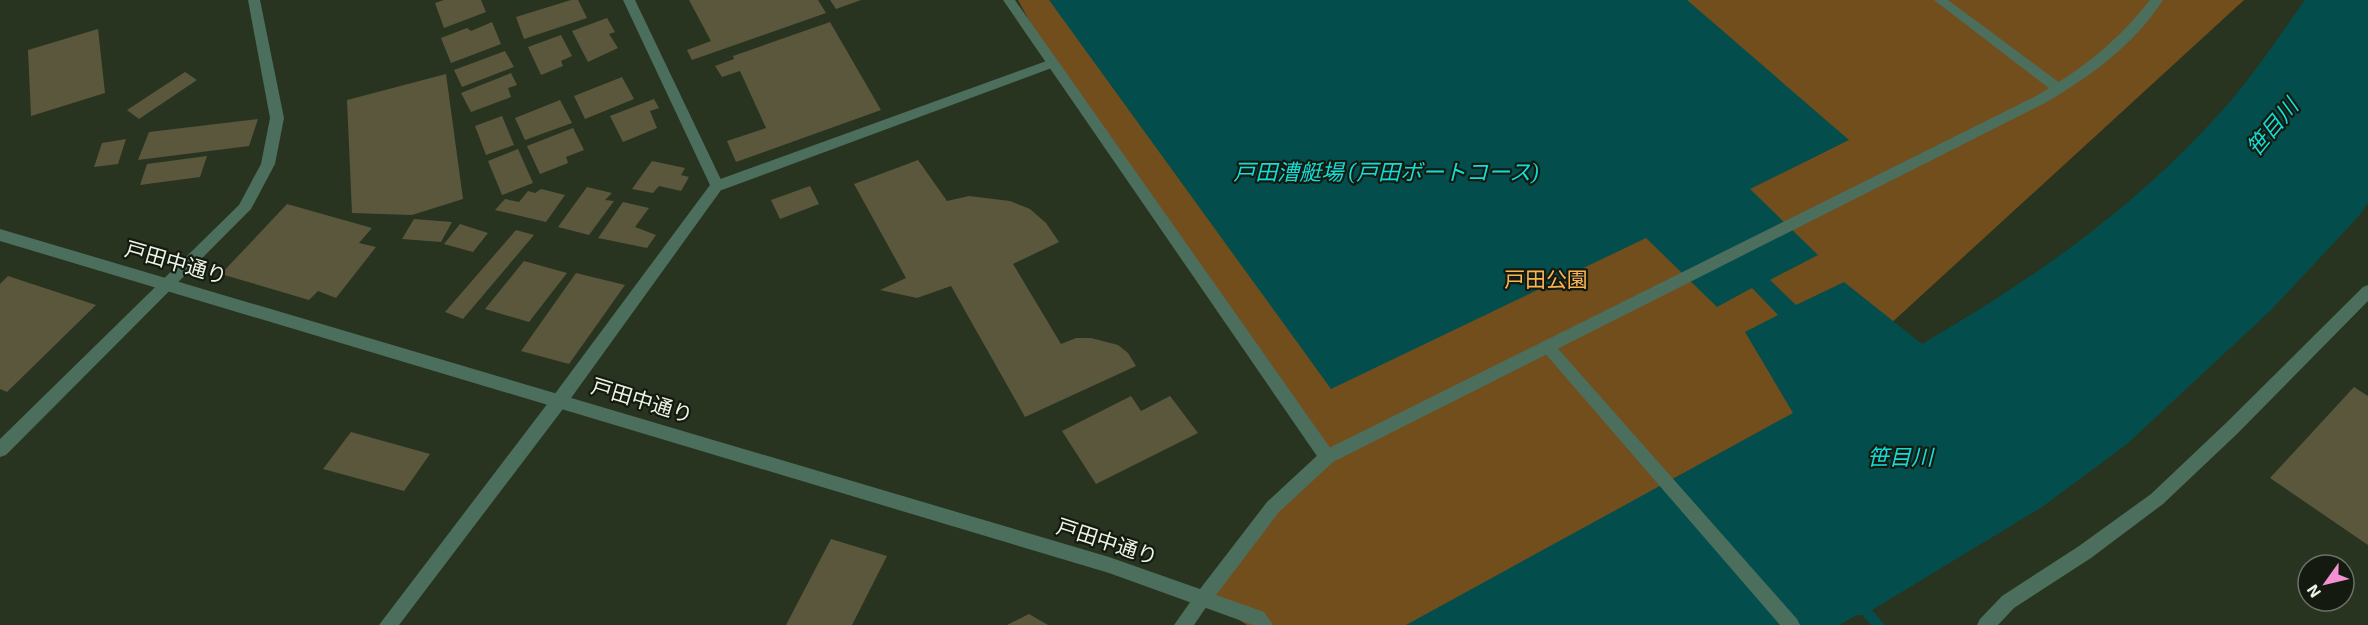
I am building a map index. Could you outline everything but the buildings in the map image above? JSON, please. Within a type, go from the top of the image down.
[{"type":"street","points":[[0,450],[244,209],[268,164],[277,118],[254,0]]},
{"type":"street","points":[[629,0],[717,186]]},
{"type":"street","points":[[1009,0],[1327,457]]},
{"type":"street","points":[[1940,0],[2059,89]]},
{"type":"street","points":[[1183,625],[1273,507],[1327,457],[1918,163],[2059,89],[2110,55],[2130,35],[2157,0]]},
{"type":"street","points":[[388,625],[560,400],[717,186],[1052,63]]},
{"type":"street","name":"戸田中通り","points":[[0,235],[1109,565],[1204,597],[1258,618],[1264,625]]},
{"type":"street","points":[[1986,625],[2008,602],[2085,552],[2157,499],[2232,428],[2368,291]]},
{"type":"street","points":[[1548,347],[1791,625]]},
{"type":"green space","name":"戸田公園","points":[[1018,0],[2244,0],[1793,413],[1607,625],[1247,625],[1204,597],[1327,457],[1052,63]]},
{"type":"water","points":[[1049,0],[1687,0],[1849,140],[1750,189],[1818,255],[1770,280],[1796,305],[1844,282],[1922,344],[2047,265],[2123,206],[2159,174],[2229,103],[2305,0],[2368,0],[2368,203],[2358,217],[2271,310],[2127,444],[2042,507],[1872,610],[1885,625],[1871,625],[1862,615],[1857,615],[1839,625],[1406,625],[1793,413],[1745,332],[1778,315],[1752,288],[1717,307],[1646,238],[1331,389]]},
{"type":"water label","name":"笹目川","points":[[2272,127]]},
{"type":"water label","name":"戸田漕艇場 (戸田ボートコース)","points":[[1386,172]]},
{"type":"water label","name":"笹目川","points":[[1900,457]]}]
